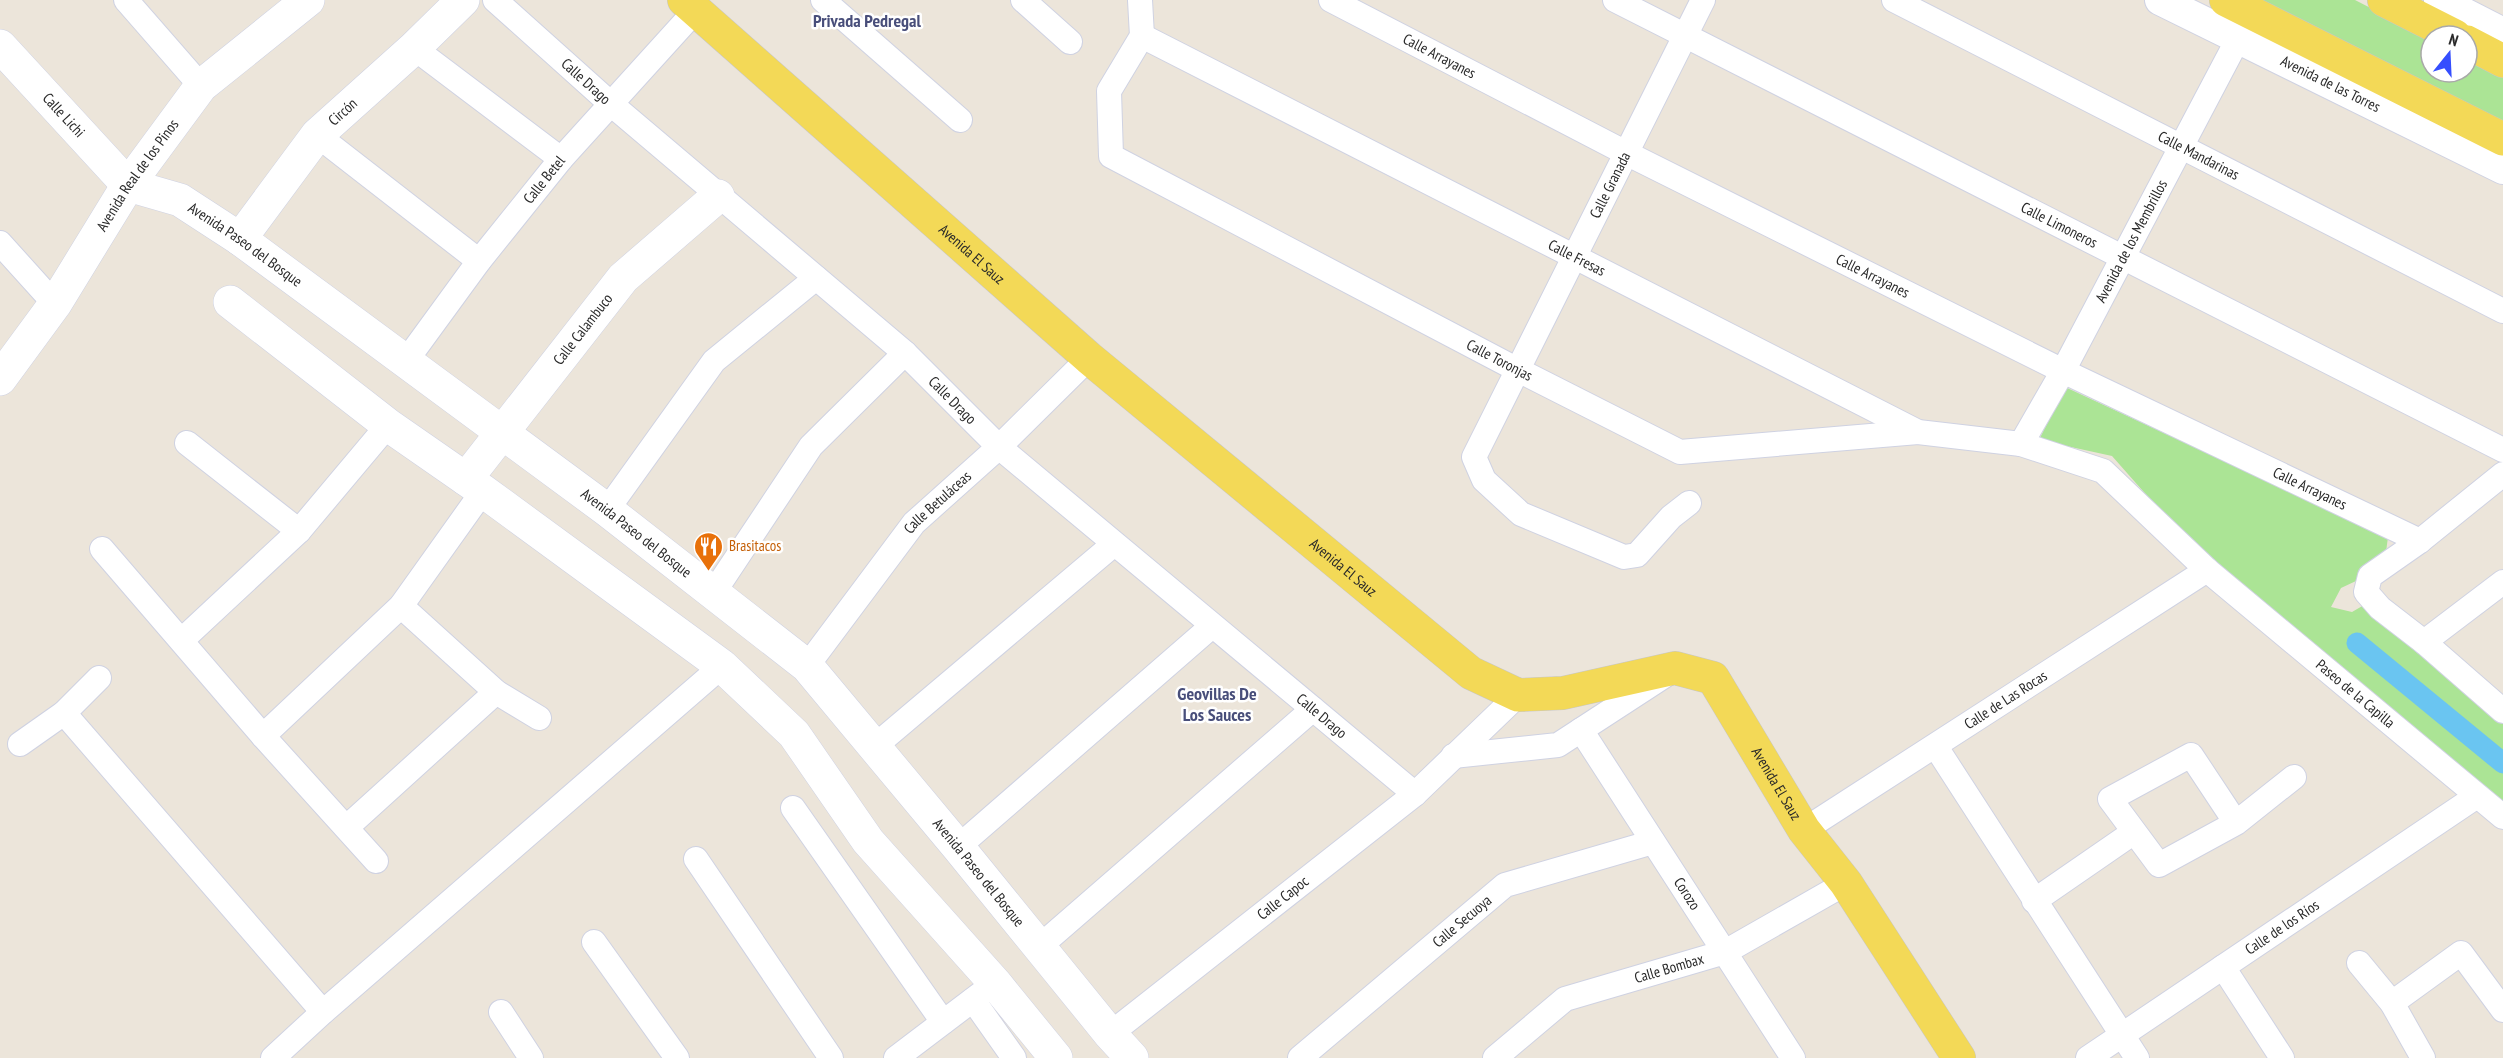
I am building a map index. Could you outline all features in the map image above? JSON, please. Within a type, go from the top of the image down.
[{"type":"main road","name":"Circón","points":[[240,239],[317,135],[414,48],[463,0]]},
{"type":"main road","name":"Avenida de las Torres","points":[[2226,0],[2503,139]]},
{"type":"main road","points":[[2384,0],[2431,24]]},
{"type":"main road","name":"Avenida Real de los Pinos","points":[[0,379],[54,304],[128,185],[201,86],[303,2]]},
{"type":"main road","name":"Avenida El Sauz","points":[[690,5],[1089,358],[1471,673],[1518,695],[1563,693],[1675,668],[1713,678],[1804,830],[1846,883],[1959,1058]]},
{"type":"main road","name":"Calle Lichi","points":[[0,46],[128,185]]},
{"type":"main road","points":[[2479,48],[2503,61]]},
{"type":"main road","name":"Avenida Paseo del Bosque","points":[[128,185],[180,201],[240,239],[607,510],[807,666],[1132,1058]]},
{"type":"main road","name":"Calle Calambuco","points":[[474,484],[502,432],[623,278],[718,196]]},
{"type":"main road","points":[[230,302],[388,424],[474,484],[722,666],[794,734],[868,841],[984,992],[1056,1058]]},
{"type":"street","points":[[126,0],[201,86]]},
{"type":"street","name":"Calle Drago","points":[[495,0],[611,104],[905,353],[999,447],[1415,794]]},
{"type":"street","points":[[823,0],[960,120]]},
{"type":"street","points":[[1023,0],[1070,42]]},
{"type":"street","points":[[1140,0],[1142,36]]},
{"type":"street","name":"Calle Arrayanes","points":[[1331,0],[1628,154],[2062,371],[2420,541]]},
{"type":"street","name":"Calle Limoneros","points":[[1615,0],[2503,450]]},
{"type":"street","name":"Calle Granada","points":[[1689,503],[1671,517],[1637,555],[1624,557],[1521,514],[1484,480],[1474,457],[1572,257],[1628,154],[1703,0]]},
{"type":"street","name":"Calle Mandarinas","points":[[1894,0],[2503,312]]},
{"type":"street","name":"Avenida de las Torres","points":[[2160,0],[2503,169]]},
{"type":"street","points":[[2439,0],[2503,33]]},
{"type":"street","name":"Calle Betel","points":[[406,361],[479,261],[561,159],[611,104],[690,5]]},
{"type":"street","name":"Calle Toronjas","points":[[1142,36],[1109,91],[1111,156],[1518,370],[1680,452],[1918,432]]},
{"type":"street","name":"Calle Fresas","points":[[1142,36],[1918,432],[2021,444]]},
{"type":"street","name":"Avenida de los Membrillos","points":[[2021,444],[2239,37]]},
{"type":"street","points":[[414,48],[561,159]]},
{"type":"street","points":[[317,135],[479,261]]},
{"type":"street","points":[[0,243],[54,304]]},
{"type":"street","points":[[607,510],[714,360],[816,278]]},
{"type":"street","points":[[714,592],[811,446],[905,353]]},
{"type":"street","name":"Calle Betuláceas","points":[[807,666],[914,523],[999,447],[1089,358]]},
{"type":"street","points":[[182,640],[299,531],[388,424]]},
{"type":"street","points":[[187,443],[299,531]]},
{"type":"street","name":"Paseo de la Capilla","points":[[2021,444],[2103,471],[2207,570],[2503,817]]},
{"type":"street","points":[[2503,474],[2420,541],[2370,576],[2366,592],[2380,608],[2424,642],[2503,711]]},
{"type":"street","points":[[263,736],[400,606],[474,484]]},
{"type":"street","points":[[875,746],[1114,544]]},
{"type":"street","points":[[102,549],[263,736],[376,861]]},
{"type":"street","name":"Calle de Las Rocas","points":[[1804,830],[1936,747],[2207,570]]},
{"type":"street","points":[[2424,642],[2503,582]]},
{"type":"street","points":[[400,606],[496,692],[539,718]]},
{"type":"street","points":[[958,847],[1212,626]]},
{"type":"street","points":[[273,1058],[722,666]]},
{"type":"street","points":[[1453,756],[1558,745],[1675,668]]},
{"type":"street","points":[[20,744],[64,713],[99,678]]},
{"type":"street","points":[[347,827],[496,692]]},
{"type":"street","name":"Calle Capoc","points":[[1110,1034],[1415,794],[1518,695]]},
{"type":"street","points":[[1039,947],[1312,709]]},
{"type":"street","points":[[64,713],[323,1012]]},
{"type":"street","name":"Corozo","points":[[1581,730],[1793,1058]]},
{"type":"street","points":[[1936,747],[2137,1058]]},
{"type":"street","points":[[2236,823],[2191,755],[2110,799],[2159,865],[2236,823],[2294,777]]},
{"type":"street","name":"Calle de los Ríos","points":[[2088,1058],[2477,796]]},
{"type":"street","points":[[793,808],[943,1022]]},
{"type":"street","points":[[2034,901],[2134,832]]},
{"type":"street","name":"Calle Secuoya","points":[[1300,1058],[1505,885],[1653,842]]},
{"type":"street","points":[[696,859],[831,1058]]},
{"type":"street","name":"Calle Bombax","points":[[1495,1058],[1565,999],[1725,952],[1846,883]]},
{"type":"street","points":[[594,942],[677,1058]]},
{"type":"street","points":[[2392,1004],[2462,953],[2503,1010]]},
{"type":"street","points":[[2359,963],[2392,1004],[2423,1058]]},
{"type":"street","points":[[2223,967],[2282,1058]]},
{"type":"street","points":[[896,1058],[984,992],[1014,1058]]},
{"type":"street","points":[[501,1012],[531,1058]]},
{"type":"green space","points":[[2262,0],[2355,0],[2419,33],[2419,81]]},
{"type":"green space","points":[[2479,64],[2503,76],[2503,124],[2425,84],[2479,84]]},
{"type":"green space","points":[[2065,387],[2388,537],[2386,552],[2356,581],[2341,588],[2331,607],[2352,612],[2364,605],[2503,722],[2503,809],[2211,568],[2112,456],[2039,440]]},
{"type":"waterway","points":[[2357,643],[2503,763]]},
{"type":"place","name":"Brasitacos","points":[[708,572]]},
{"type":"district","name":"Privada Pedregal","points":[[867,21]]},
{"type":"district","name":"Geovillas De Los Sauces","points":[[1217,704]]}]
